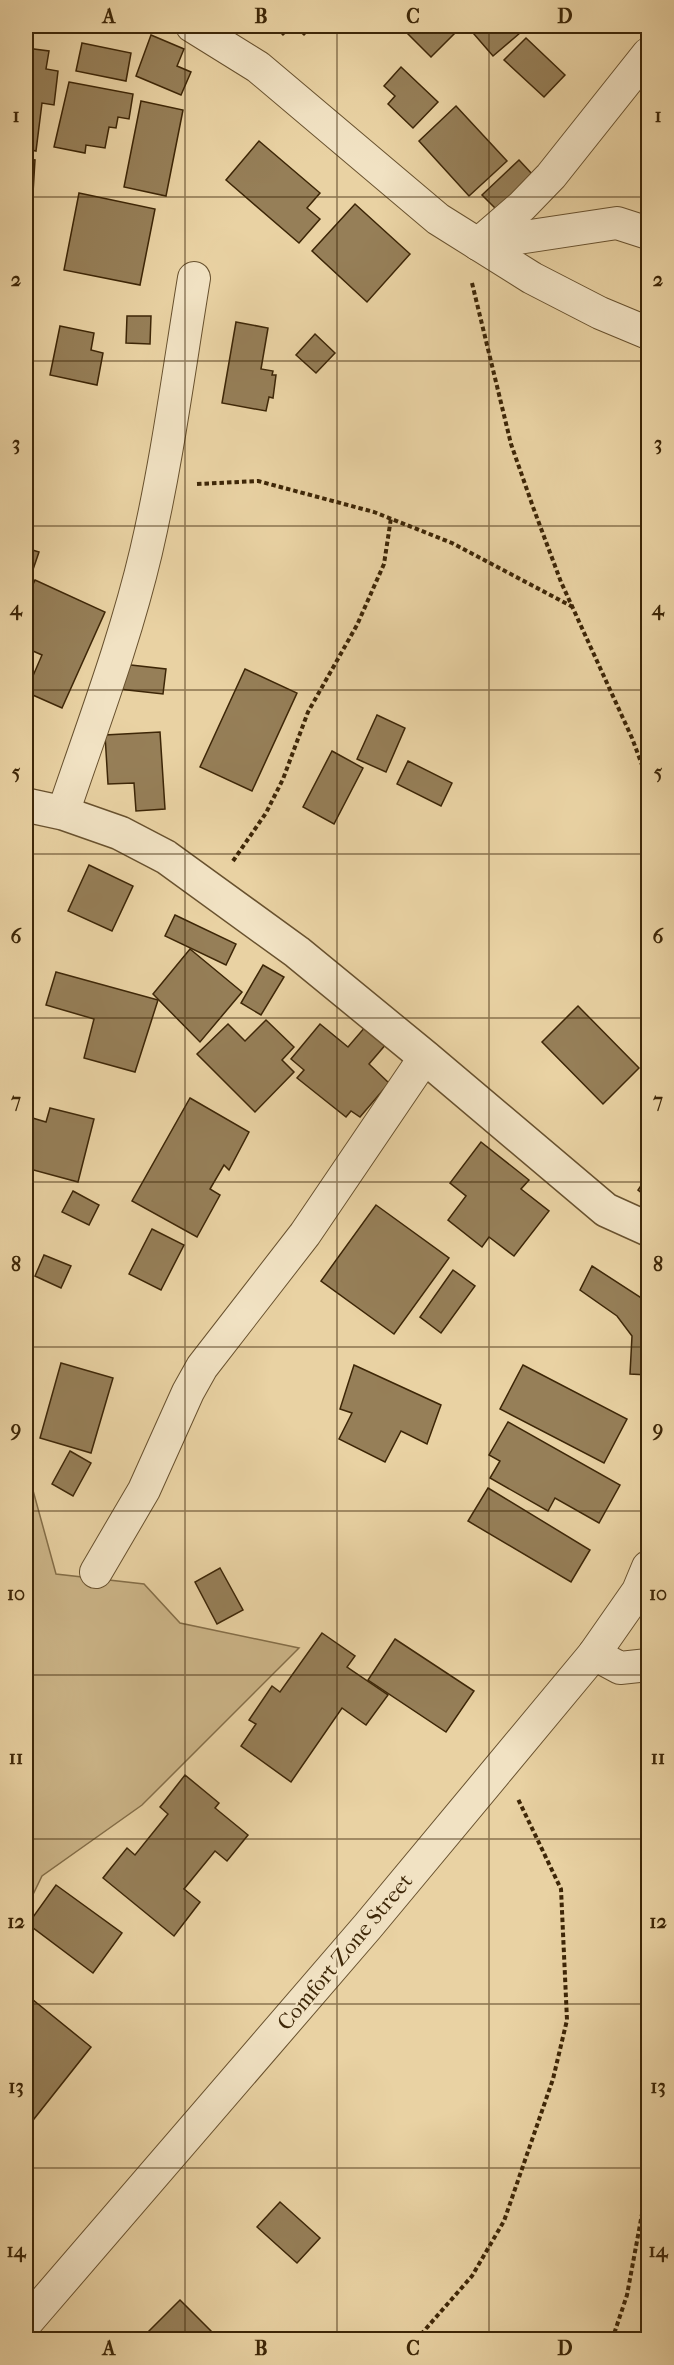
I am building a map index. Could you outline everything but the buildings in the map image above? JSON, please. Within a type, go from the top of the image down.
[{"type":"street","points":[[192,26],[258,67],[438,219],[532,278],[600,313],[648,333]]},
{"type":"street","points":[[469,238],[522,206],[551,176],[648,54]]},
{"type":"street","points":[[469,238],[617,223],[648,233]]},
{"type":"street","points":[[63,813],[121,644],[146,552],[160,484],[194,278]]},
{"type":"street","points":[[26,805],[63,813],[120,833],[166,857],[297,952],[606,1210],[648,1229]]},
{"type":"street","points":[[96,1572],[144,1490],[188,1392],[202,1367],[305,1234],[425,1057]]},
{"type":"street","name":"Comfort Zone Street","points":[[26,2323],[368,1926],[594,1654],[638,1591],[648,1568]]},
{"type":"street","points":[[594,1654],[620,1668],[648,1665]]},
{"type":"path","points":[[469,238],[511,444],[557,571],[632,738],[648,781]]},
{"type":"path","points":[[160,484],[222,484],[258,481],[392,518],[452,543],[573,608]]},
{"type":"path","points":[[212,890],[266,813],[283,779],[308,712],[357,625],[384,564],[392,518]]},
{"type":"path","points":[[417,2340],[472,2276],[504,2221],[553,2079],[567,2020],[561,1889],[502,1764]]},
{"type":"path","points":[[612,2340],[627,2295],[648,2193]]},
{"type":"shaded area","points":[[26,1465],[56,1574],[144,1584],[180,1623],[299,1648],[142,1805],[42,1876],[26,1909]]}]
